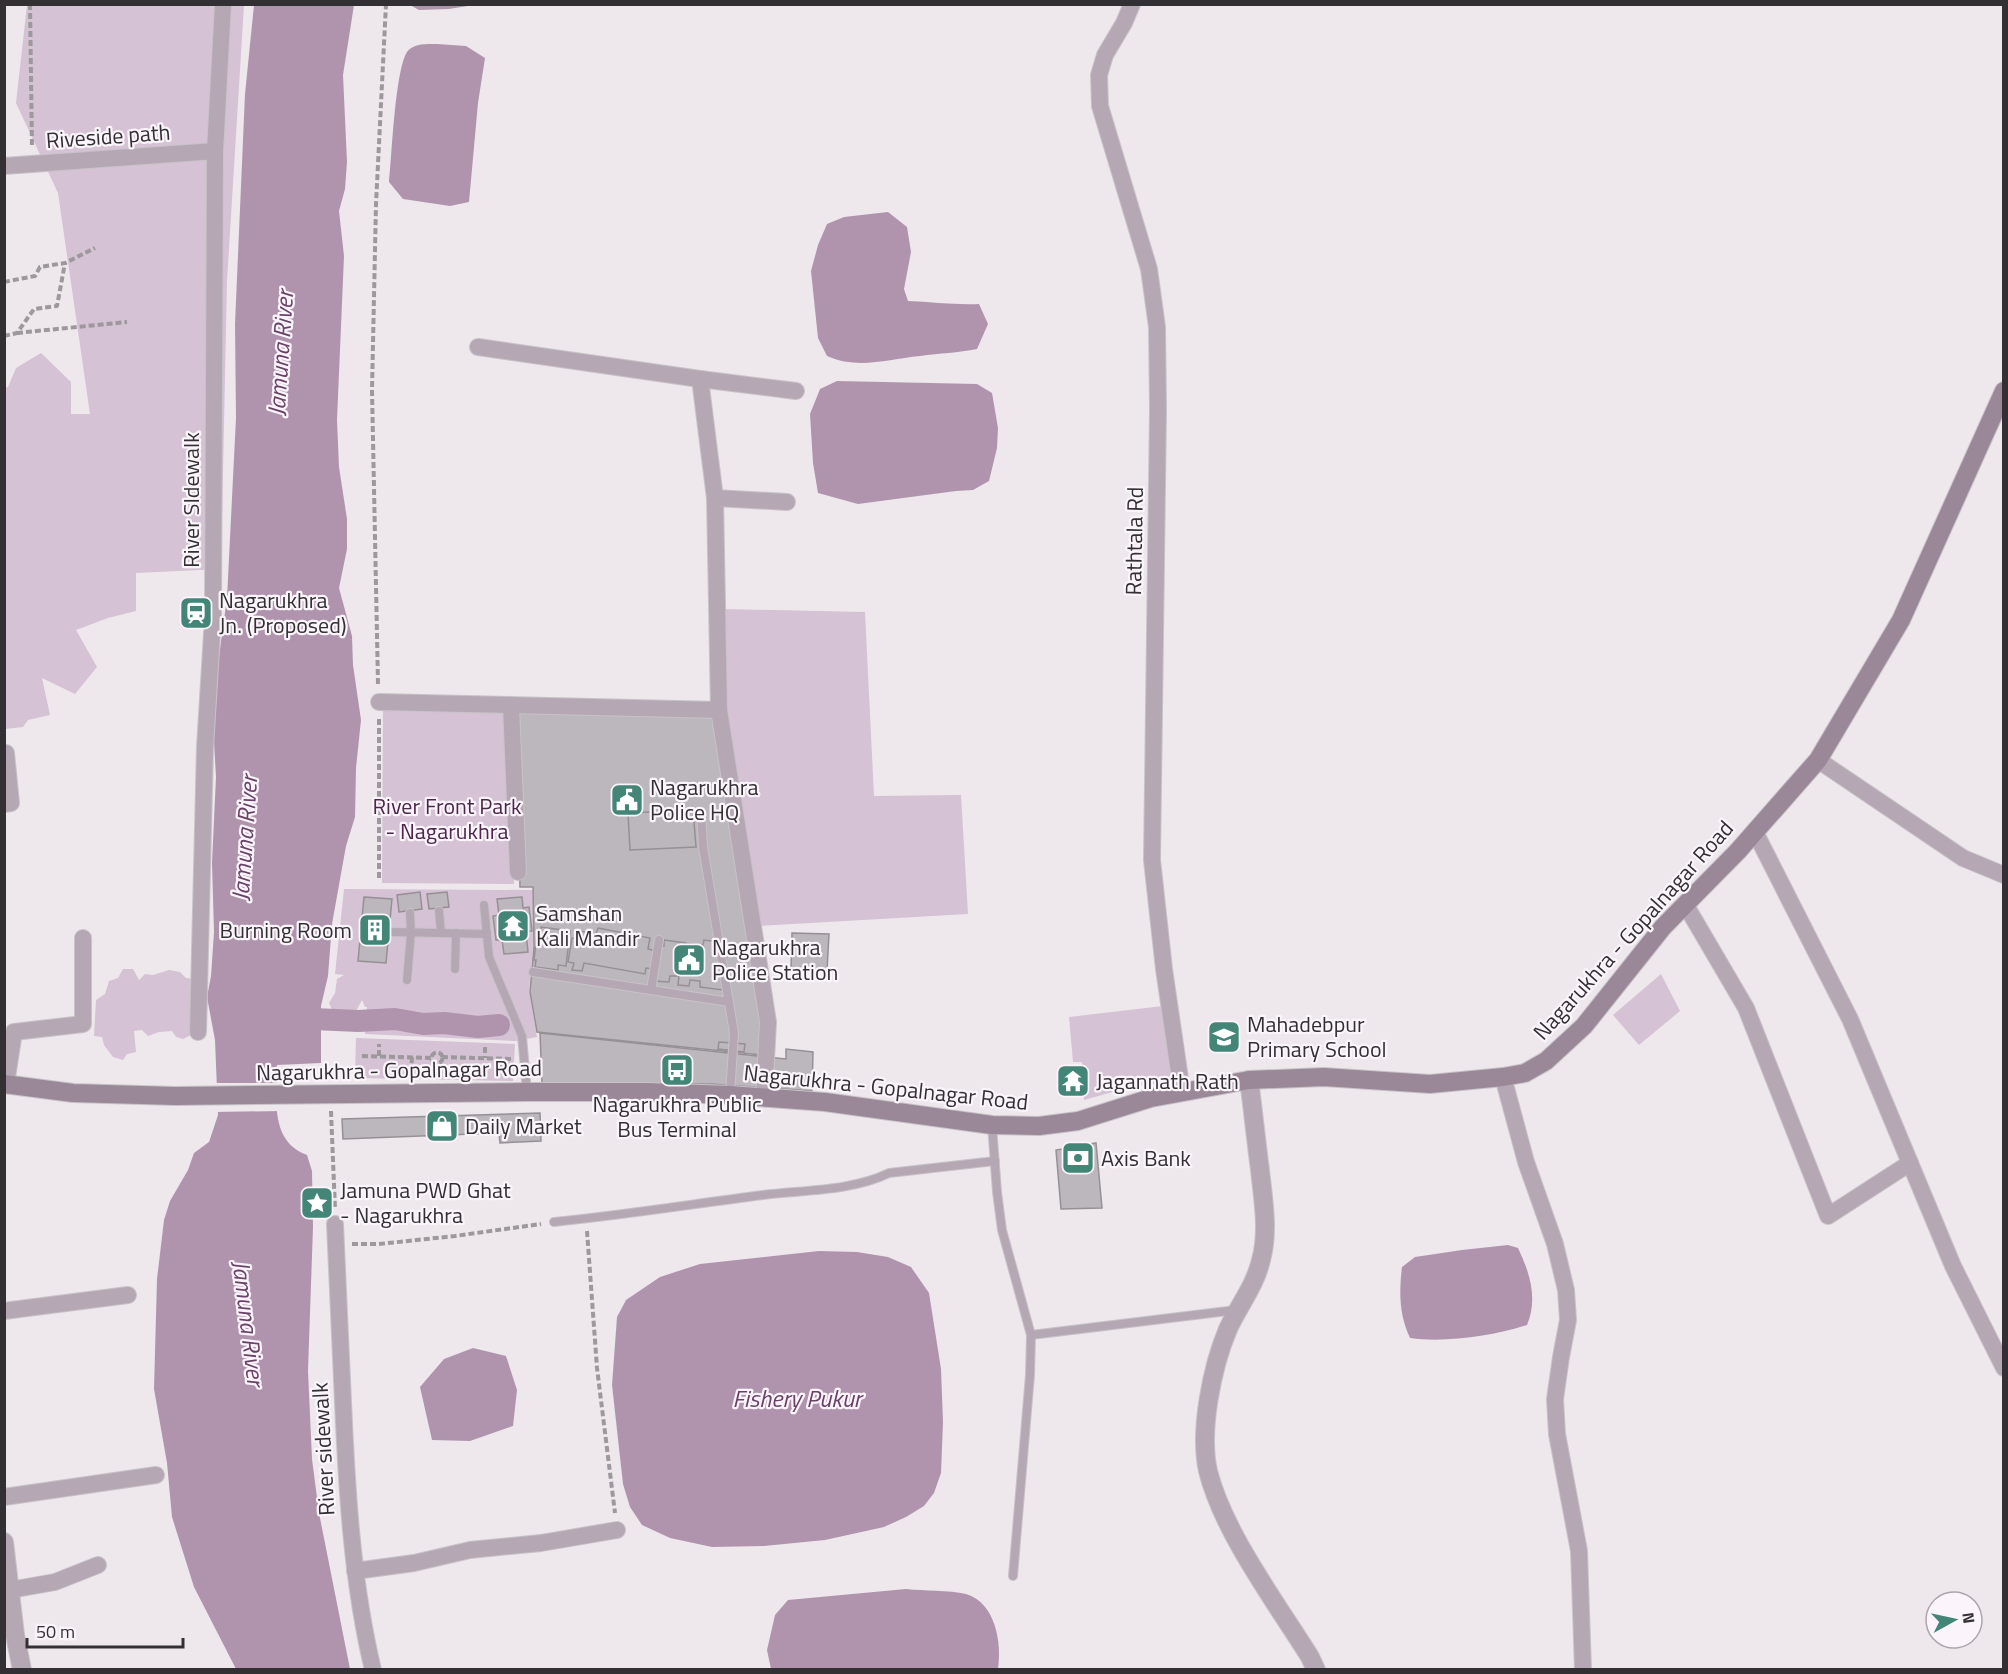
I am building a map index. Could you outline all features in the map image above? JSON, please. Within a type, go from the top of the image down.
[{"type":"main road","name":"Nagarukhra - Gopalnagar Road","points":[[5,1084],[73,1093],[176,1096],[527,1092],[730,1095],[846,1104],[992,1125],[1039,1126],[1078,1121],[1151,1098],[1249,1080],[1324,1077],[1430,1084],[1503,1077],[1525,1072],[1546,1061],[1584,1026],[1663,927],[1755,832],[1818,760],[1901,620],[2004,391]]},
{"type":"street","name":"River SIdewalk","points":[[198,1032],[205,747],[213,617],[215,151],[223,4]]},
{"type":"street","name":"Rathtala Rd","points":[[1132,4],[1124,23],[1105,55],[1099,75],[1100,106],[1149,269],[1157,327],[1152,860],[1164,969],[1182,1092]]},
{"type":"street","name":"Riveside path","points":[[4,166],[215,151]]},
{"type":"street","points":[[478,347],[796,391]]},
{"type":"street","points":[[700,379],[715,498],[719,710],[768,1022],[764,1098]]},
{"type":"street","points":[[715,498],[787,502]]},
{"type":"street","points":[[379,702],[719,710]]},
{"type":"street","points":[[511,705],[518,872]]},
{"type":"street","points":[[4,804],[11,803],[6,753]]},
{"type":"street","points":[[1818,760],[1963,858],[2004,875]]},
{"type":"street","points":[[1755,832],[1850,1019],[1953,1266],[2004,1368]]},
{"type":"street","points":[[1685,904],[1746,1008],[1828,1216],[1910,1163]]},
{"type":"street","points":[[5,1084],[14,1032],[83,1024],[82,938]]},
{"type":"street","points":[[1503,1077],[1526,1162],[1554,1244],[1566,1290],[1568,1320],[1555,1399],[1557,1434],[1579,1551],[1582,1670]]},
{"type":"street","points":[[1249,1080],[1265,1224],[1262,1259],[1254,1284],[1228,1329],[1213,1374],[1206,1442],[1208,1470],[1219,1504],[1242,1548],[1316,1670]]},
{"type":"street","name":"River sidewalk","points":[[335,1224],[351,1542],[372,1670]]},
{"type":"street","points":[[4,1311],[128,1295]]},
{"type":"street","points":[[4,1497],[156,1475]]},
{"type":"street","points":[[356,1571],[414,1563],[470,1550],[541,1543],[617,1530]]},
{"type":"street","points":[[4,1542],[15,1635],[22,1670]]},
{"type":"street","points":[[8,1580],[55,1582],[98,1564]]},
{"type":"lane","points":[[701,812],[703,847],[734,1033],[730,1095]]},
{"type":"lane","points":[[484,905],[489,957],[522,1036],[527,1092]]},
{"type":"lane","points":[[439,912],[441,933]]},
{"type":"lane","points":[[407,980],[411,933],[410,913]]},
{"type":"lane","points":[[391,932],[487,934]]},
{"type":"lane","points":[[455,969],[456,933]]},
{"type":"lane","points":[[651,990],[659,940]]},
{"type":"lane","points":[[533,972],[729,1002]]},
{"type":"lane","points":[[992,1125],[1002,1230],[1031,1335],[1030,1376],[1013,1576]]},
{"type":"lane","points":[[554,1222],[827,1188],[875,1180],[889,1173],[995,1161]]},
{"type":"lane","points":[[1031,1335],[1239,1310]]},
{"type":"path","points":[[30,4],[32,164]]},
{"type":"path","points":[[379,879],[379,702],[372,390],[376,204],[386,4]]},
{"type":"path","points":[[4,282],[35,276],[40,267],[65,263],[95,248]]},
{"type":"path","points":[[17,333],[34,309],[57,306],[65,263]]},
{"type":"path","points":[[4,336],[127,322]]},
{"type":"path","points":[[379,1044],[379,1056]]},
{"type":"path","points":[[436,1044],[436,1052]]},
{"type":"path","points":[[485,1047],[485,1058]]},
{"type":"path","points":[[436,1052],[440,1052],[442,1057]]},
{"type":"path","points":[[431,1058],[436,1052]]},
{"type":"path","points":[[362,1056],[431,1058],[437,1063],[442,1057]]},
{"type":"path","points":[[411,1057],[411,1072]]},
{"type":"path","points":[[442,1057],[524,1059]]},
{"type":"path","points":[[500,1071],[501,1059]]},
{"type":"path","points":[[330,1096],[335,1224]]},
{"type":"path","points":[[586,1219],[597,1368],[617,1530]]},
{"type":"path","points":[[336,1245],[378,1244],[455,1236],[554,1222]]},
{"type":"green space","points":[[27,5],[244,5],[227,281],[221,569],[136,573],[136,611],[76,630],[97,667],[75,694],[42,678],[50,715],[28,720],[23,727],[5,729],[4,388],[8,387],[16,368],[41,353],[71,382],[71,414],[90,414],[58,193],[16,103]]},
{"type":"green space","points":[[721,609],[865,612],[874,796],[961,795],[968,914],[758,926],[724,710]]},
{"type":"green space","name":"River Front Park - Nagarukhra","points":[[383,705],[508,709],[514,884],[382,883]]},
{"type":"green space","points":[[344,889],[533,890],[533,946],[529,990],[537,1037],[515,1041],[365,1034],[367,1007],[362,1000],[349,1019],[335,1017],[329,1003],[335,993],[337,979],[344,975],[335,974]]},
{"type":"green space","points":[[123,969],[133,969],[139,980],[145,974],[153,975],[169,970],[180,972],[186,978],[203,980],[203,1016],[190,1023],[191,1035],[183,1039],[176,1037],[172,1031],[148,1036],[142,1030],[134,1031],[136,1052],[127,1054],[123,1060],[113,1057],[104,1045],[102,1037],[94,1036],[96,1000],[105,994],[109,981],[118,978]]},
{"type":"green space","points":[[1661,974],[1680,1011],[1639,1045],[1613,1015]]},
{"type":"green space","points":[[1163,1006],[1173,1081],[1127,1088],[1084,1100],[1082,1062],[1073,1062],[1069,1017]]},
{"type":"green space","points":[[356,1038],[515,1044],[513,1081],[355,1078]]},
{"type":"water","name":"Jamuna River","points":[[254,5],[354,5],[343,75],[347,162],[345,189],[339,211],[344,256],[337,420],[339,467],[347,519],[347,549],[339,588],[352,636],[353,665],[361,720],[356,768],[355,817],[346,846],[332,924],[328,976],[321,1006],[321,1063],[277,1065],[276,1091],[281,1129],[286,1140],[307,1155],[312,1171],[313,1227],[308,1371],[312,1459],[319,1513],[350,1669],[236,1669],[194,1587],[172,1517],[167,1463],[154,1389],[157,1279],[164,1220],[170,1201],[188,1170],[194,1153],[209,1142],[218,1115],[215,1040],[207,997],[214,932],[212,863],[216,777],[212,707],[227,598],[236,418],[235,324],[245,94]]},
{"type":"water","points":[[410,5],[474,5],[419,10]]},
{"type":"water","points":[[437,44],[466,46],[485,58],[478,103],[469,202],[450,206],[403,199],[389,182],[397,95],[403,62],[407,52],[413,47]]},
{"type":"water","points":[[888,212],[907,227],[911,252],[904,289],[908,301],[979,304],[988,324],[977,349],[862,363],[827,356],[818,338],[811,271],[818,245],[827,224],[844,217]]},
{"type":"water","points":[[837,381],[977,384],[992,393],[998,428],[997,448],[989,481],[973,490],[858,504],[818,493],[813,463],[810,414],[820,389]]},
{"type":"water","points":[[1508,1245],[1518,1248],[1529,1276],[1532,1306],[1527,1325],[1469,1338],[1438,1340],[1410,1338],[1401,1303],[1402,1267],[1415,1257]]},
{"type":"water","name":"Fishery Pukur","points":[[819,1251],[857,1252],[888,1257],[911,1267],[929,1293],[941,1369],[943,1422],[941,1473],[934,1493],[924,1506],[884,1527],[825,1540],[764,1546],[712,1547],[670,1538],[642,1525],[630,1507],[623,1484],[612,1385],[617,1317],[626,1300],[660,1277],[700,1264]]},
{"type":"water","points":[[473,1348],[506,1356],[517,1390],[513,1426],[470,1441],[432,1440],[420,1387],[444,1359]]},
{"type":"water","points":[[906,1589],[966,1594],[976,1599],[984,1606],[995,1626],[999,1648],[998,1669],[771,1669],[767,1650],[775,1615],[788,1600]]},
{"type":"pier","points":[[213,1083],[280,1083],[279,1111],[214,1112]]},
{"type":"building","name":"Nagarukhra Police HQ","points":[[515,708],[723,713],[771,1056],[537,1032],[530,992],[534,946],[533,887],[520,887]]},
{"type":"building","points":[[693,810],[696,847],[630,850],[628,813]]},
{"type":"building","points":[[420,892],[422,909],[399,912],[397,895]]},
{"type":"building","points":[[447,892],[449,907],[429,909],[427,894]]},
{"type":"building","name":"Burning Room","points":[[364,897],[392,899],[386,963],[358,961]]},
{"type":"building","points":[[522,897],[523,908],[529,907],[532,931],[526,932],[528,952],[504,954],[502,940],[496,940],[493,916],[499,915],[497,899]]},
{"type":"building","points":[[541,927],[570,931],[566,966],[558,965],[558,970],[535,967],[537,933],[541,933]]},
{"type":"building","points":[[598,928],[650,938],[648,949],[656,951],[653,969],[646,968],[645,974],[584,963],[582,971],[572,970],[574,963],[568,962],[572,938],[578,939],[580,931],[596,934]]},
{"type":"building","points":[[792,933],[829,934],[827,971],[791,970]]},
{"type":"building","name":"Nagarukhra Police Station","points":[[664,940],[686,943],[687,949],[688,944],[698,945],[697,950],[699,951],[704,940],[728,943],[723,990],[700,987],[700,981],[690,980],[689,986],[678,985],[679,976],[670,976],[669,982],[654,981],[659,945],[664,946]]},
{"type":"building","name":"Nagarukhra Public Bus Terminal","points":[[540,1033],[786,1059],[786,1049],[813,1052],[812,1091],[711,1084],[542,1084]]},
{"type":"building","name":"Nagarukhra Police Station","points":[[719,1042],[745,1044],[744,1052],[718,1049]]},
{"type":"building","name":"Jagannath Rath","points":[[1079,1070],[1081,1091],[1066,1092],[1064,1071]]},
{"type":"building","name":"Daily Market","points":[[540,1113],[541,1141],[500,1143],[499,1133],[343,1139],[342,1119]]},
{"type":"building","points":[[1096,1143],[1102,1208],[1061,1209],[1056,1150]]},
{"type":"waterway","points":[[291,1018],[358,1021],[395,1019],[423,1024],[444,1023],[478,1027],[499,1025]]},
{"type":"place","name":"Nagarukhra Jn. (Proposed)","points":[[196,613]]},
{"type":"place","name":"Nagarukhra Police HQ","points":[[627,800]]},
{"type":"place","name":"Samshan Kali Mandir","points":[[513,926]]},
{"type":"place","name":"Burning Room","points":[[375,930]]},
{"type":"place","name":"Nagarukhra Police Station","points":[[689,960]]},
{"type":"place","name":"Mahadebpur Primary School","points":[[1224,1037]]},
{"type":"place","name":"Nagarukhra Public Bus Terminal","points":[[677,1070]]},
{"type":"place","name":"Jagannath Rath","points":[[1073,1081]]},
{"type":"place","name":"Daily Market","points":[[442,1126]]},
{"type":"place","name":"Axis Bank","points":[[1078,1158]]},
{"type":"place","name":"Jamuna PWD Ghat - Nagarukhra","points":[[317,1203]]}]
